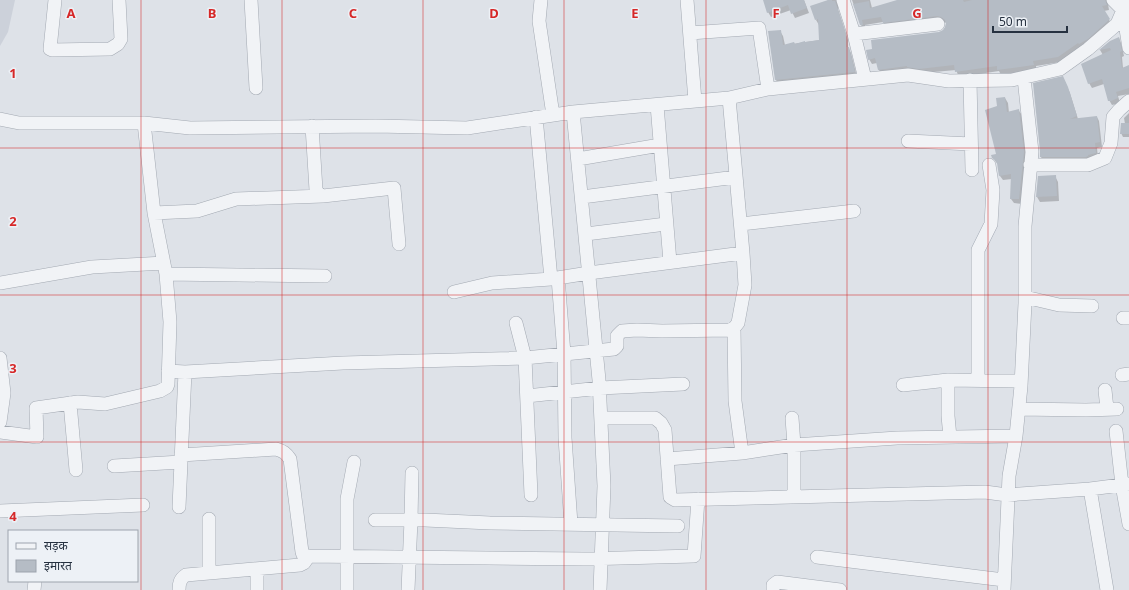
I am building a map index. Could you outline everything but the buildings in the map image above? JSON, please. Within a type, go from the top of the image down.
[{"type":"street","points":[[55,0],[50,49],[52,50],[110,48],[118,44],[121,40],[119,0]]},
{"type":"street","points":[[251,0],[256,88]]},
{"type":"street","points":[[541,0],[539,27],[553,115]]},
{"type":"street","points":[[687,0],[695,102]]},
{"type":"street","points":[[843,0],[854,34],[865,79]]},
{"type":"street","points":[[1112,0],[1127,9]]},
{"type":"street","points":[[1127,9],[1129,48]]},
{"type":"street","points":[[0,119],[19,123],[144,124],[190,128],[376,126],[467,128],[573,112],[695,102],[729,98],[768,89],[908,75],[949,81],[1012,80],[1060,69],[1088,49],[1117,24],[1127,9]]},
{"type":"street","points":[[854,34],[938,24]]},
{"type":"street","points":[[690,32],[759,28],[768,89]]},
{"type":"street","points":[[817,558],[1004,585],[1008,476],[1016,436],[1021,381],[1025,297],[1025,226],[1032,152],[1024,78]]},
{"type":"street","points":[[970,80],[972,170]]},
{"type":"street","points":[[168,371],[185,372],[335,364],[525,358],[614,349],[616,348],[617,336],[622,331],[729,330],[734,328],[738,323],[745,285],[729,98]]},
{"type":"street","points":[[1030,165],[1088,165],[1106,158],[1111,143],[1113,117],[1129,101]]},
{"type":"street","points":[[657,105],[670,262]]},
{"type":"street","points":[[573,112],[600,388],[604,486],[600,590]]},
{"type":"street","points":[[536,117],[564,354],[565,438],[571,524]]},
{"type":"street","points":[[0,432],[37,437],[36,408],[84,402],[105,404],[160,391],[167,387],[170,322],[165,268],[154,213],[144,124]]},
{"type":"street","points":[[312,126],[316,190],[323,196]]},
{"type":"street","points":[[908,141],[972,144]]},
{"type":"street","points":[[578,159],[660,145]]},
{"type":"street","points":[[978,380],[978,250],[991,224],[993,190],[989,165]]},
{"type":"street","points":[[582,197],[736,176]]},
{"type":"street","points":[[154,213],[197,212],[236,199],[323,196],[394,188],[399,244]]},
{"type":"street","points":[[740,224],[854,212]]},
{"type":"street","points":[[586,234],[666,224]]},
{"type":"street","points":[[454,292],[492,283],[555,278],[743,253]]},
{"type":"street","points":[[0,283],[92,267],[165,268],[325,276]]},
{"type":"street","points":[[1025,297],[1059,305],[1092,306]]},
{"type":"street","points":[[516,323],[525,358],[531,495]]},
{"type":"street","points":[[734,328],[735,400],[742,453]]},
{"type":"street","points":[[0,358],[4,393],[0,422]]},
{"type":"street","points":[[179,507],[185,372]]},
{"type":"street","points":[[948,380],[948,416],[950,437]]},
{"type":"street","points":[[903,385],[948,380],[1021,381]]},
{"type":"street","points":[[527,396],[600,388],[683,384]]},
{"type":"street","points":[[1019,409],[1112,409],[1105,390]]},
{"type":"street","points":[[70,403],[76,470]]},
{"type":"street","points":[[601,418],[655,418],[661,423],[665,430],[670,497],[675,500],[985,492],[1007,495],[1090,489],[1126,484]]},
{"type":"street","points":[[792,418],[794,445],[794,497]]},
{"type":"street","points":[[1116,431],[1126,484],[1129,524]]},
{"type":"street","points":[[667,459],[742,453],[794,445],[897,438],[1016,436]]},
{"type":"street","points":[[114,466],[181,458],[276,449],[282,450],[290,459],[302,552],[303,555],[309,556],[602,559],[694,556],[698,499]]},
{"type":"street","points":[[347,590],[348,499],[354,462]]},
{"type":"street","points":[[408,590],[412,473]]},
{"type":"street","points":[[1090,489],[1107,590]]},
{"type":"street","points":[[0,510],[143,505]]},
{"type":"street","points":[[209,519],[209,573]]},
{"type":"street","points":[[375,520],[678,526]]},
{"type":"street","points":[[179,590],[180,581],[186,575],[300,565],[309,556]]},
{"type":"street","points":[[257,569],[257,590]]},
{"type":"street","points":[[773,590],[773,585],[777,582],[840,590]]},
{"type":"shaded area","points":[[0,0],[15,0],[8,32],[0,46]]}]
